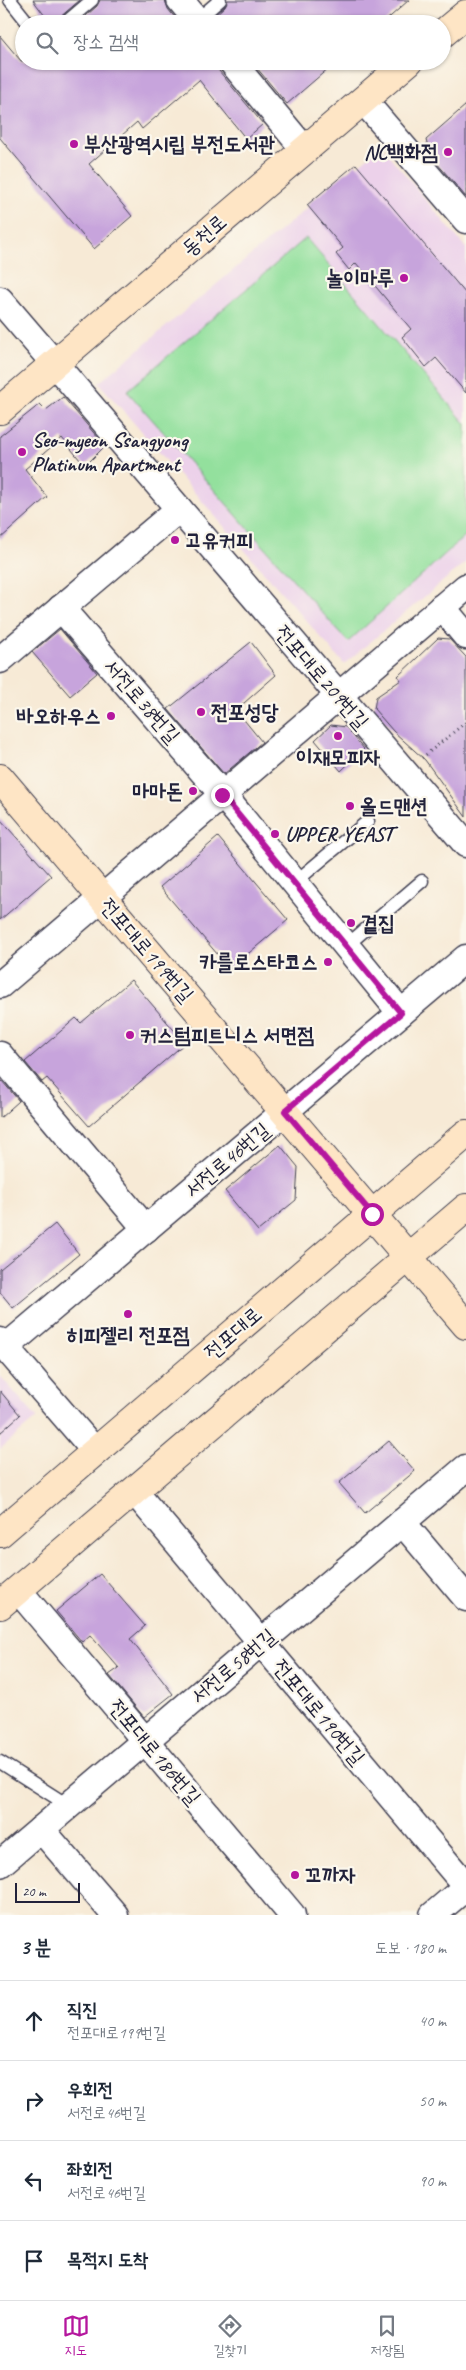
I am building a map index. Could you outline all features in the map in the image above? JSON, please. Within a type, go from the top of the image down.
[{"type":"main road","points":[[451,26],[466,14]]},
{"type":"main road","name":"동천로","points":[[0,410],[398,70]]},
{"type":"main road","name":"전포대로199번길","points":[[0,778],[466,1325]]},
{"type":"main road","name":"전포대로","points":[[0,1533],[466,1134]]},
{"type":"main road","points":[[9,1598],[466,1208]]},
{"type":"street","points":[[180,0],[192,15]]},
{"type":"street","points":[[238,70],[304,149]]},
{"type":"street","points":[[363,100],[466,220]]},
{"type":"street","name":"전포대로209번길","points":[[0,300],[338,696],[464,837]]},
{"type":"street","points":[[0,660],[179,509]]},
{"type":"street","points":[[0,985],[466,587]]},
{"type":"street","name":"서전로38번길","points":[[61,608],[222,795]]},
{"type":"street","points":[[442,608],[466,636]]},
{"type":"street","points":[[222,795],[401,1013]]},
{"type":"street","name":"서전로46번길","points":[[3,1344],[146,1229],[466,958]]},
{"type":"street","points":[[0,1056],[146,1229]]},
{"type":"street","points":[[3,1344],[95,1451]]},
{"type":"street","name":"서전로58번길","points":[[0,1864],[466,1468]]},
{"type":"street","name":"전포대로190번길","points":[[134,1491],[466,1886]]},
{"type":"street","points":[[402,1522],[466,1598]]},
{"type":"street","name":"전포대로186번길","points":[[9,1598],[145,1741],[292,1915]]},
{"type":"street","points":[[41,1829],[115,1915]]},
{"type":"street","points":[[433,1915],[466,1886]]},
{"type":"lane","points":[[10,0],[22,15]]},
{"type":"lane","points":[[74,15],[92,0]]},
{"type":"lane","points":[[205,15],[220,0]]},
{"type":"lane","points":[[294,883],[368,821]]},
{"type":"lane","points":[[346,946],[422,881]]},
{"type":"lane","points":[[0,1762],[69,1806]]},
{"type":"path","points":[[404,772],[466,722]]},
{"type":"shaded area","points":[[381,146],[466,248],[466,562],[344,664],[99,383]]},
{"type":"shaded area","points":[[0,1376],[37,1418],[0,1449]]},
{"type":"green space","points":[[306,238],[466,424],[466,535],[348,642],[127,391]]},
{"type":"building","points":[[33,0],[80,0],[62,15],[44,15]]},
{"type":"building","points":[[100,0],[165,0],[173,15],[87,15],[97,6]]},
{"type":"building","points":[[228,0],[409,0],[392,15],[215,15],[225,6]]},
{"type":"building","points":[[0,36],[15,54],[15,70],[219,70],[263,124],[246,139],[199,80],[142,129],[137,122],[89,164],[132,216],[94,249],[0,138]]},
{"type":"building","points":[[259,70],[327,70],[287,104]]},
{"type":"building","name":"NC백화점","points":[[466,105],[466,197],[430,155],[426,140]]},
{"type":"building","name":"놀이마루","points":[[356,164],[466,294],[466,393],[436,358],[426,367],[402,337],[411,329],[356,263],[349,270],[336,254],[343,248],[307,205]]},
{"type":"building","name":"Seo-myeon Ssangyong Platinum Apartment","points":[[63,397],[105,446],[85,466],[62,438],[25,469],[47,497],[0,539],[0,436],[40,404],[46,410]]},
{"type":"building","points":[[60,629],[97,673],[70,696],[32,652]]},
{"type":"building","points":[[438,638],[449,639],[466,657],[466,817],[425,760],[393,731],[374,709],[376,697],[401,680],[398,676]]},
{"type":"building","name":"전포성당","points":[[251,642],[276,675],[236,710],[262,742],[224,774],[168,709]]},
{"type":"building","points":[[331,725],[346,727],[364,749],[341,771],[315,740]]},
{"type":"building","points":[[0,819],[51,876],[0,920]]},
{"type":"building","points":[[218,837],[288,920],[230,969],[160,887]]},
{"type":"building","points":[[131,980],[185,1043],[89,1126],[47,1078],[42,1082],[25,1062],[76,1018],[81,1023]]},
{"type":"building","points":[[2,1081],[19,1101],[0,1118],[0,1083]]},
{"type":"building","points":[[280,1145],[298,1167],[296,1200],[258,1231],[225,1191]]},
{"type":"building","points":[[55,1224],[79,1254],[13,1308],[0,1292],[0,1269]]},
{"type":"building","points":[[0,1391],[20,1415],[0,1433]]},
{"type":"building","points":[[389,1441],[415,1471],[365,1513],[339,1483]]},
{"type":"building","points":[[100,1574],[145,1626],[130,1639],[173,1694],[144,1717],[109,1675],[119,1668],[90,1635],[82,1642],[56,1611]]},
{"type":"place","name":"부산광역시립 부전도서관","points":[[74,144]]},
{"type":"place","name":"NC백화점","points":[[448,152]]},
{"type":"place","name":"놀이마루","points":[[404,278]]},
{"type":"place","name":"Seo-myeon Ssangyong Platinum Apartment","points":[[22,452]]},
{"type":"place","name":"고유커피","points":[[175,540]]},
{"type":"place","name":"전포성당","points":[[201,712]]},
{"type":"place","name":"바오하우스","points":[[111,716]]},
{"type":"place","name":"이재모피자","points":[[338,736]]},
{"type":"place","name":"마마돈","points":[[193,791]]},
{"type":"place","name":"올드맨션","points":[[350,806]]},
{"type":"place","name":"UPPER YEAST","points":[[275,834]]},
{"type":"place","name":"곁집","points":[[351,923]]},
{"type":"place","name":"카를로스타코스","points":[[328,962]]},
{"type":"place","name":"커스텀피트니스 서면점","points":[[130,1035]]},
{"type":"place","name":"히피젤리 전포점","points":[[128,1314]]},
{"type":"place","name":"꼬까자","points":[[295,1875]]},
{"type":"route","points":[[222,795],[401,1013],[285,1111],[372,1214]]}]
